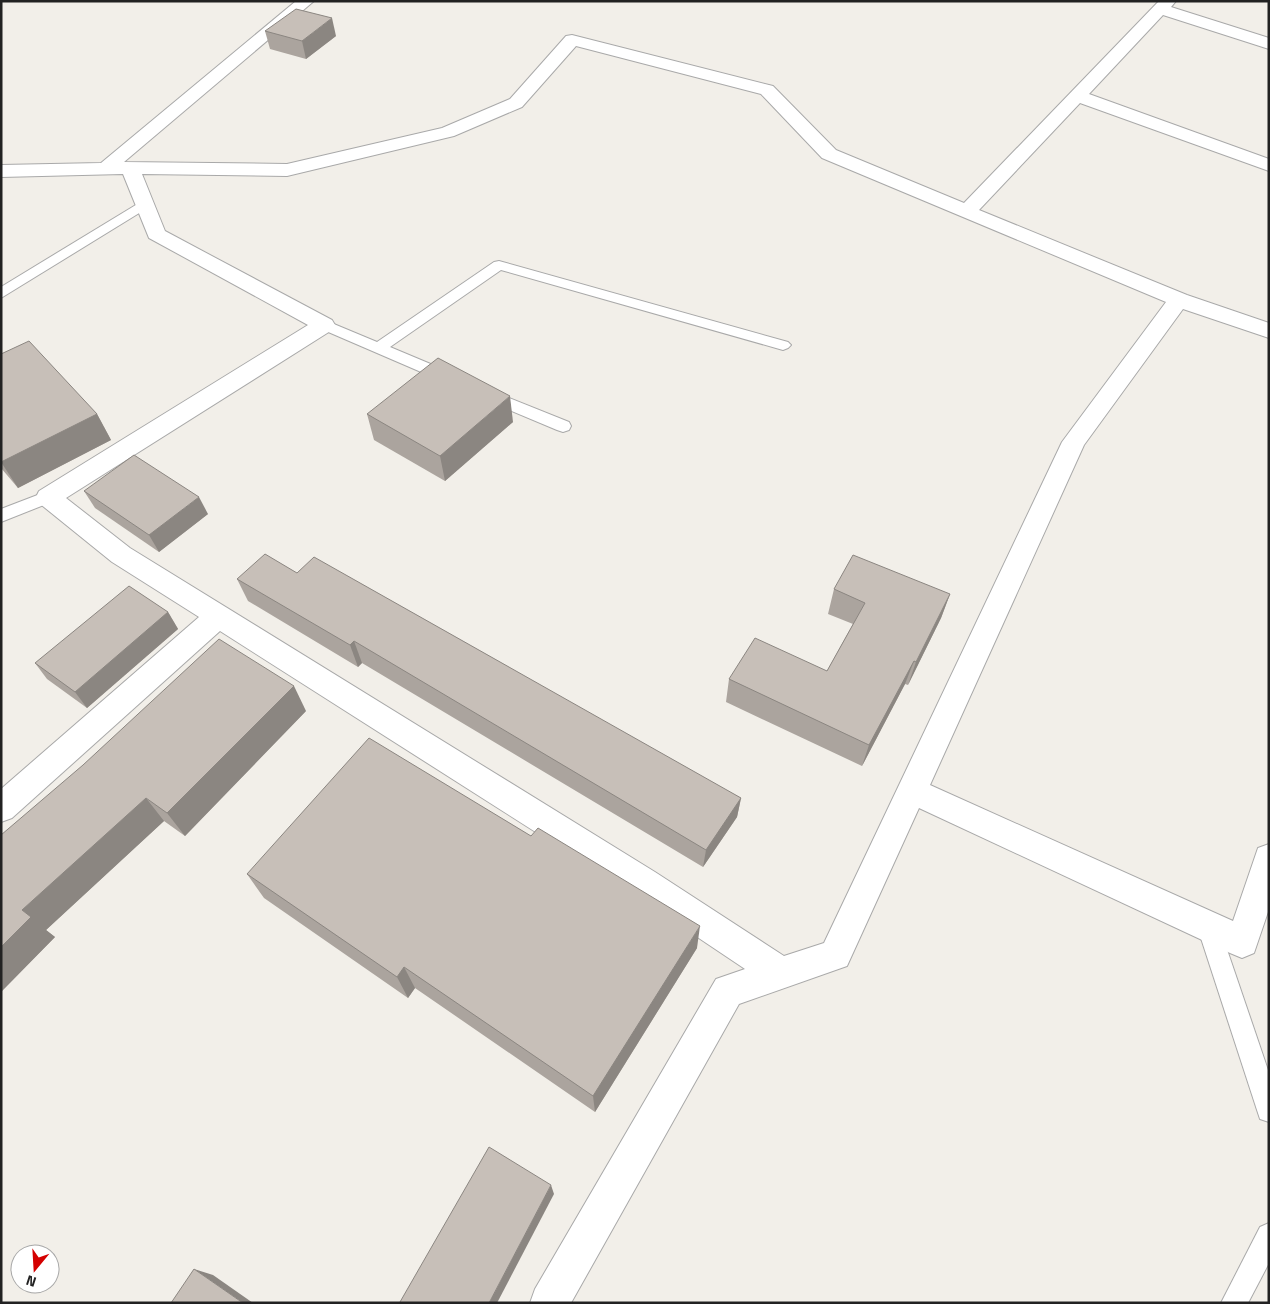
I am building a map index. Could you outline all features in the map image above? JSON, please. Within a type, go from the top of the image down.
[{"type":"street","points":[[105,169],[306,1]]},
{"type":"street","points":[[967,211],[1164,5],[1269,44]]},
{"type":"street","points":[[1,171],[130,168],[287,170],[448,132],[516,103],[572,40],[767,90],[829,154],[1179,300],[1269,331]]},
{"type":"street","points":[[1078,96],[1269,165]]},
{"type":"street","points":[[130,168],[156,234],[324,325],[48,497],[121,555],[644,883],[781,973]]},
{"type":"street","points":[[549,1303],[728,991],[835,955],[1074,442],[1179,300]]},
{"type":"street","points":[[1,808],[219,616]]},
{"type":"street","points":[[912,791],[1242,942],[1269,858]]},
{"type":"lane","points":[[1,294],[144,204]]},
{"type":"lane","points":[[379,348],[499,265],[783,345]]},
{"type":"lane","points":[[324,325],[563,426]]},
{"type":"lane","points":[[1,516],[48,497]]},
{"type":"lane","points":[[1208,926],[1269,1110]]},
{"type":"lane","points":[[1234,1303],[1269,1236]]},
{"type":"building","points":[[296,9],[332,18],[302,41],[265,31]]},
{"type":"building","points":[[29,341],[97,414],[1,462],[1,354]]},
{"type":"building","points":[[438,358],[510,396],[440,456],[367,414]]},
{"type":"building","points":[[134,455],[199,497],[149,535],[84,491]]},
{"type":"building","points":[[265,554],[297,573],[314,557],[741,798],[706,850],[354,641],[350,645],[237,579]]},
{"type":"building","points":[[853,555],[950,594],[916,662],[914,661],[869,745],[729,679],[755,638],[827,671],[865,603],[834,589]]},
{"type":"building","points":[[129,586],[168,612],[75,692],[35,663]]},
{"type":"building","points":[[219,639],[294,686],[167,813],[146,798],[22,910],[31,917],[1,947],[1,835],[83,765]]},
{"type":"building","points":[[369,738],[531,836],[538,828],[700,926],[593,1096],[404,967],[397,977],[247,874]]},
{"type":"building","points":[[489,1147],[551,1185],[489,1303],[401,1303],[400,1302]]},
{"type":"building","points":[[194,1269],[243,1303],[171,1303]]}]
